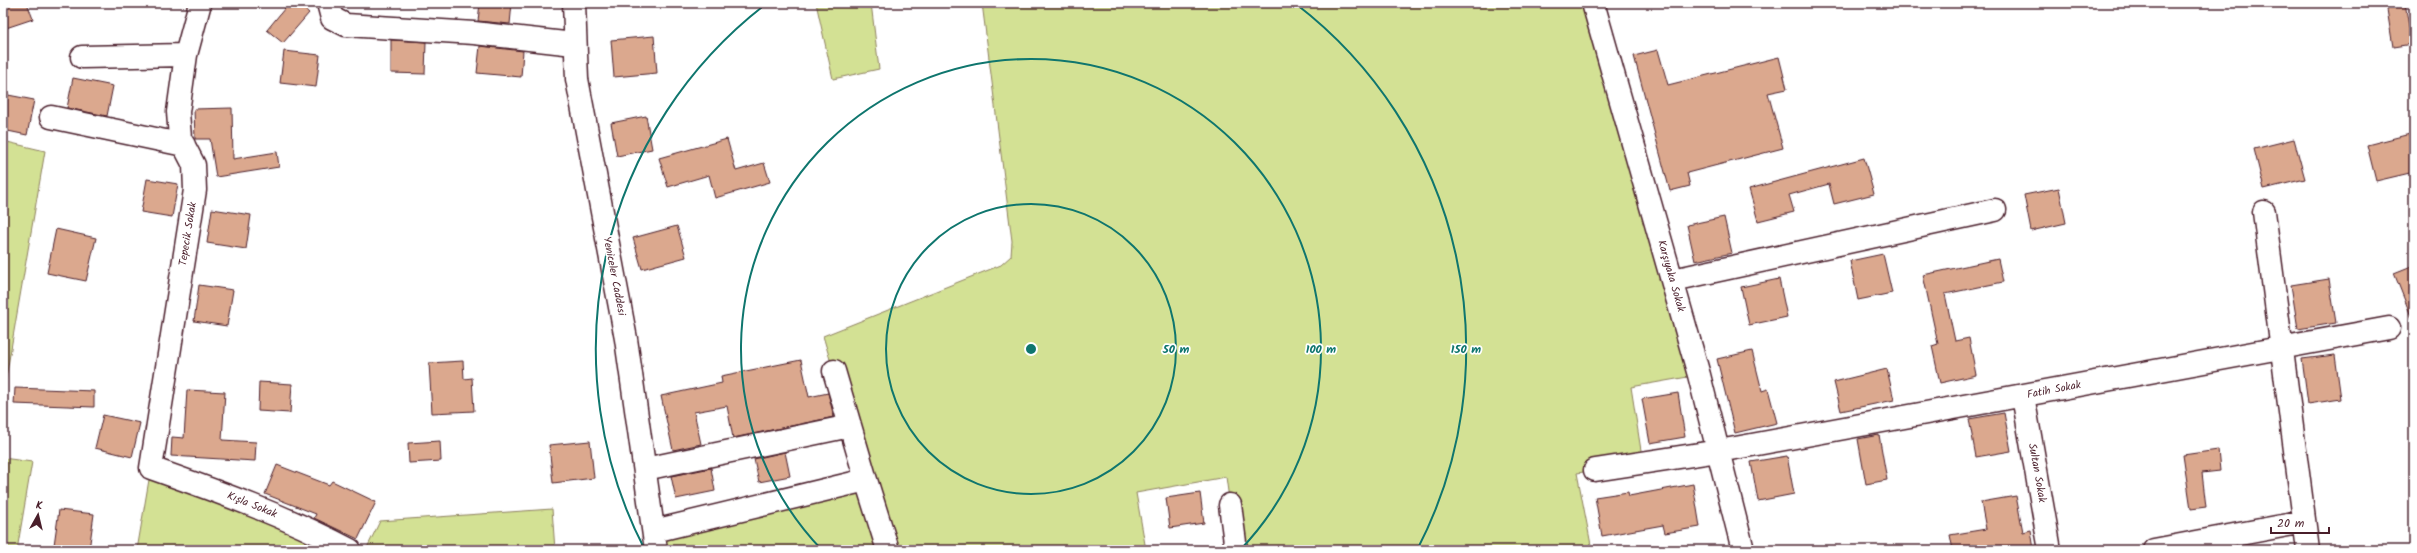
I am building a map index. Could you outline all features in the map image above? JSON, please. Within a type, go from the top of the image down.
[{"type":"street","name":"Tepecik Sokak","points":[[152,468],[195,190],[194,165],[184,145],[178,127],[178,112],[186,55],[200,3]]},
{"type":"street","points":[[328,3],[332,18],[346,25],[474,33],[574,44]]},
{"type":"street","name":"Yeniceler Caddesi","points":[[574,3],[574,44],[583,115],[626,339],[655,540]]},
{"type":"street","name":"Karşıyaka Sokak","points":[[1593,3],[1673,280],[1719,451],[1743,550]]},
{"type":"street","points":[[82,57],[186,55]]},
{"type":"street","points":[[51,117],[184,145]]},
{"type":"street","points":[[1673,280],[1995,210]]},
{"type":"street","points":[[2264,212],[2308,550]]},
{"type":"street","name":"Fatih Sokak","points":[[1595,470],[1719,451],[2389,328]]},
{"type":"street","points":[[834,372],[888,550]]},
{"type":"street","name":"Sultan Sokak","points":[[2023,396],[2050,550]]},
{"type":"street","points":[[645,469],[850,426]]},
{"type":"street","name":"Kışla Sokak","points":[[152,468],[233,497],[303,526],[350,550]]},
{"type":"street","points":[[655,540],[866,480]]},
{"type":"street","points":[[1230,505],[1236,550]]},
{"type":"street","points":[[2154,550],[2304,522]]},
{"type":"green space","points":[[816,3],[871,3],[879,69],[833,79]]},
{"type":"green space","points":[[982,3],[1593,3],[1699,375],[1631,387],[1643,463],[1577,473],[1592,550],[1236,550],[1226,477],[1136,493],[1146,550],[656,550],[654,531],[866,479],[823,336],[1001,265],[1011,256],[1012,241]]},
{"type":"green space","points":[[3,141],[45,151],[3,395]]},
{"type":"green space","points":[[3,458],[32,462],[17,550],[3,550]]},
{"type":"green space","points":[[151,468],[350,550],[137,550]]},
{"type":"green space","points":[[552,509],[555,550],[366,550],[380,521]]},
{"type":"building","points":[[3,3],[27,3],[33,19],[3,29]]},
{"type":"building","points":[[289,3],[298,3],[309,13],[283,43],[267,30]]},
{"type":"building","points":[[480,3],[512,3],[510,24],[478,21]]},
{"type":"building","points":[[2386,3],[2405,3],[2412,44],[2393,47]]},
{"type":"building","points":[[654,36],[657,73],[614,77],[611,40]]},
{"type":"building","points":[[391,40],[426,42],[425,74],[391,73]]},
{"type":"building","points":[[480,46],[523,51],[521,77],[477,73]]},
{"type":"building","points":[[1658,50],[1668,85],[1779,57],[1787,89],[1768,93],[1783,148],[1687,173],[1690,186],[1670,191],[1634,56]]},
{"type":"building","points":[[284,51],[320,55],[316,87],[280,83]]},
{"type":"building","points":[[73,78],[113,86],[107,116],[67,108]]},
{"type":"building","points":[[3,94],[34,100],[27,135],[3,130]]},
{"type":"building","points":[[232,108],[233,159],[277,152],[279,167],[216,177],[210,139],[195,139],[194,109]]},
{"type":"building","points":[[646,116],[652,149],[617,156],[611,123]]},
{"type":"building","points":[[2410,134],[2414,151],[2414,172],[2376,181],[2367,145]]},
{"type":"building","points":[[727,139],[736,171],[764,163],[770,182],[715,198],[709,175],[668,187],[659,158]]},
{"type":"building","points":[[2294,139],[2305,179],[2264,189],[2254,149]]},
{"type":"building","points":[[1864,158],[1874,194],[1834,204],[1829,184],[1789,195],[1794,212],[1758,221],[1749,189]]},
{"type":"building","points":[[147,179],[178,184],[172,217],[141,212]]},
{"type":"building","points":[[2059,188],[2066,223],[2031,231],[2024,195]]},
{"type":"building","points":[[212,209],[251,215],[246,249],[207,243]]},
{"type":"building","points":[[1724,217],[1732,253],[1695,261],[1687,225]]},
{"type":"building","points":[[677,226],[686,257],[642,269],[633,238]]},
{"type":"building","points":[[56,229],[96,238],[86,281],[47,273]]},
{"type":"building","points":[[1883,254],[1892,293],[1858,300],[1850,261]]},
{"type":"building","points":[[1998,259],[2003,282],[1945,294],[1955,341],[1969,338],[1976,375],[1940,383],[1932,346],[1938,344],[1923,275]]},
{"type":"building","points":[[2414,265],[2414,321],[2413,321],[2394,273]]},
{"type":"building","points":[[1779,279],[1787,317],[1749,325],[1741,287]]},
{"type":"building","points":[[2329,279],[2336,323],[2298,329],[2291,285]]},
{"type":"building","points":[[199,285],[233,290],[227,326],[194,321]]},
{"type":"building","points":[[1752,351],[1762,391],[1768,389],[1777,423],[1735,433],[1717,359]]},
{"type":"building","points":[[2335,355],[2341,399],[2308,404],[2302,359]]},
{"type":"building","points":[[801,360],[809,397],[828,393],[834,417],[733,438],[727,406],[694,412],[701,444],[673,450],[661,396],[722,383],[721,376]]},
{"type":"building","points":[[463,361],[464,379],[472,378],[474,411],[432,413],[429,363]]},
{"type":"building","points":[[1887,369],[1894,400],[1841,411],[1834,382]]},
{"type":"building","points":[[259,382],[292,384],[290,413],[258,411]]},
{"type":"building","points":[[15,388],[94,391],[94,407],[14,404]]},
{"type":"building","points":[[187,390],[225,392],[222,440],[256,442],[255,461],[171,456],[172,437],[184,438]]},
{"type":"building","points":[[1678,393],[1685,437],[1650,443],[1642,399]]},
{"type":"building","points":[[2004,413],[2011,451],[1976,457],[1969,419]]},
{"type":"building","points":[[103,415],[140,423],[132,457],[95,448]]},
{"type":"building","points":[[1879,435],[1887,480],[1866,484],[1858,439]]},
{"type":"building","points":[[440,441],[441,461],[409,463],[408,443]]},
{"type":"building","points":[[590,441],[594,478],[553,483],[549,445]]},
{"type":"building","points":[[2218,450],[2220,471],[2202,473],[2206,507],[2191,509],[2183,455]]},
{"type":"building","points":[[785,452],[790,476],[759,482],[754,459]]},
{"type":"building","points":[[1787,456],[1794,494],[1758,501],[1751,462]]},
{"type":"building","points":[[277,465],[329,485],[332,481],[376,502],[358,539],[314,518],[316,514],[265,494]]},
{"type":"building","points":[[711,468],[715,491],[676,499],[671,476]]},
{"type":"building","points":[[1693,484],[1700,527],[1665,533],[1663,525],[1602,536],[1595,497],[1628,492],[1629,496]]},
{"type":"building","points":[[1200,493],[1204,523],[1170,528],[1166,498]]},
{"type":"building","points":[[2016,496],[2023,532],[2031,530],[2034,550],[1953,550],[1950,535],[1986,529],[1981,502]]},
{"type":"building","points":[[59,510],[94,514],[89,550],[54,545]]}]
